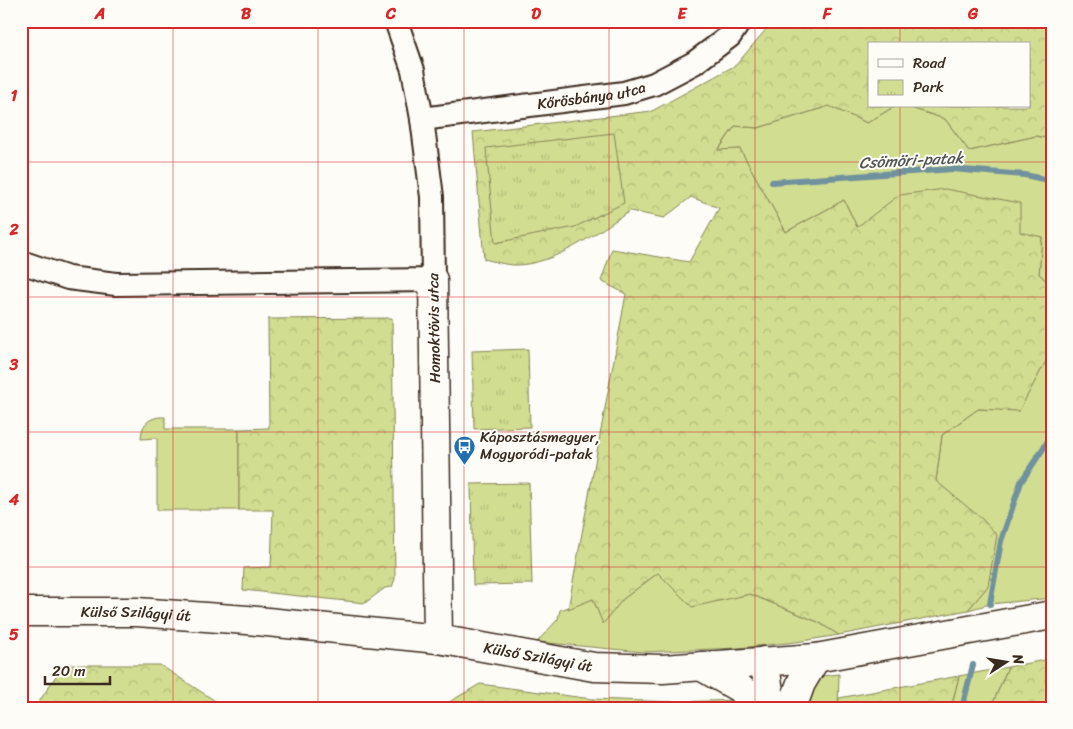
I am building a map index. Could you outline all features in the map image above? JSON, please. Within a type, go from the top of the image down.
[{"type":"main road","name":"Homoktövis utca","points":[[433,280],[438,639]]},
{"type":"main road","name":"Külső Szilágyi út","points":[[21,612],[137,612],[247,620],[438,639],[594,667],[663,669],[816,658],[1052,615]]},
{"type":"main road","points":[[792,708],[800,683],[816,658]]},
{"type":"main road","points":[[764,661],[772,708]]},
{"type":"main road","points":[[701,666],[741,690],[762,708]]},
{"type":"street","name":"Homoktövis utca","points":[[396,21],[413,70],[422,119],[432,197],[433,280]]},
{"type":"street","name":"Kőrösbánya utca","points":[[422,119],[624,93],[654,84],[694,64],[730,36],[740,21]]},
{"type":"street","points":[[21,262],[68,278],[116,284],[433,280]]},
{"type":"green space","points":[[773,21],[1052,21],[1052,139],[1036,136],[969,151],[945,119],[911,108],[1030,108],[1030,42],[868,42],[868,108],[892,108],[867,123],[829,106],[758,128],[735,126],[718,150],[740,149],[786,232],[844,200],[857,227],[899,195],[945,189],[1020,203],[1020,232],[1042,237],[1039,274],[1052,286],[1052,350],[1019,411],[978,409],[942,435],[936,481],[982,519],[997,535],[988,586],[968,610],[839,635],[818,622],[750,594],[692,607],[658,573],[623,599],[603,624],[593,599],[568,609],[626,294],[601,281],[612,249],[689,262],[719,208],[691,197],[664,218],[630,211],[575,246],[545,260],[515,265],[484,259],[473,132],[652,111],[736,65]]},
{"type":"green space","points":[[829,106],[867,123],[892,108],[911,108],[945,119],[969,151],[1036,136],[1052,139],[1052,286],[1039,274],[1042,237],[857,227],[844,200],[786,232],[740,149],[718,151],[735,126],[758,128]]},
{"type":"green space","points":[[614,133],[624,203],[575,227],[495,243],[486,148]]},
{"type":"green space","points":[[392,318],[395,579],[392,587],[385,588],[365,603],[243,590],[244,568],[271,567],[273,510],[239,510],[239,429],[269,428],[268,319]]},
{"type":"green space","points":[[528,349],[530,427],[474,429],[472,351]]},
{"type":"green space","points":[[1052,350],[1052,598],[990,604],[968,610],[988,586],[936,481],[942,435],[978,409],[1019,410]]},
{"type":"green space","points":[[165,417],[165,429],[239,429],[239,510],[157,510],[157,438],[141,439],[142,430],[146,424],[151,419]]},
{"type":"green space","points":[[529,483],[532,584],[473,585],[471,484]]},
{"type":"green space","points":[[658,573],[692,606],[750,594],[818,622],[839,635],[738,648],[644,652],[537,642],[558,619],[560,610],[593,599],[603,623],[623,599]]},
{"type":"green space","points":[[1052,655],[1052,708],[1048,708],[1045,660]]},
{"type":"green space","points":[[1045,660],[1048,708],[991,708],[1008,667]]},
{"type":"green space","points":[[63,665],[160,665],[226,708],[35,708]]},
{"type":"green space","points":[[1008,667],[991,708],[951,708],[959,676]]},
{"type":"green space","points":[[839,674],[838,708],[801,708],[814,677]]},
{"type":"green space","points":[[959,676],[951,708],[838,708],[839,698]]},
{"type":"green space","points":[[480,684],[592,699],[596,708],[439,708]]},
{"type":"green space","points":[[592,699],[675,702],[738,700],[744,708],[596,708]]},
{"type":"waterway","name":"Csömöri-patak","points":[[772,182],[952,169],[1025,175],[1052,181]]},
{"type":"waterway","points":[[990,604],[1001,541],[1021,482],[1052,435]]},
{"type":"waterway","points":[[962,708],[973,665]]},
{"type":"place","name":"Káposztásmegyer, Mogyoródi-patak","points":[[464,465]]}]
